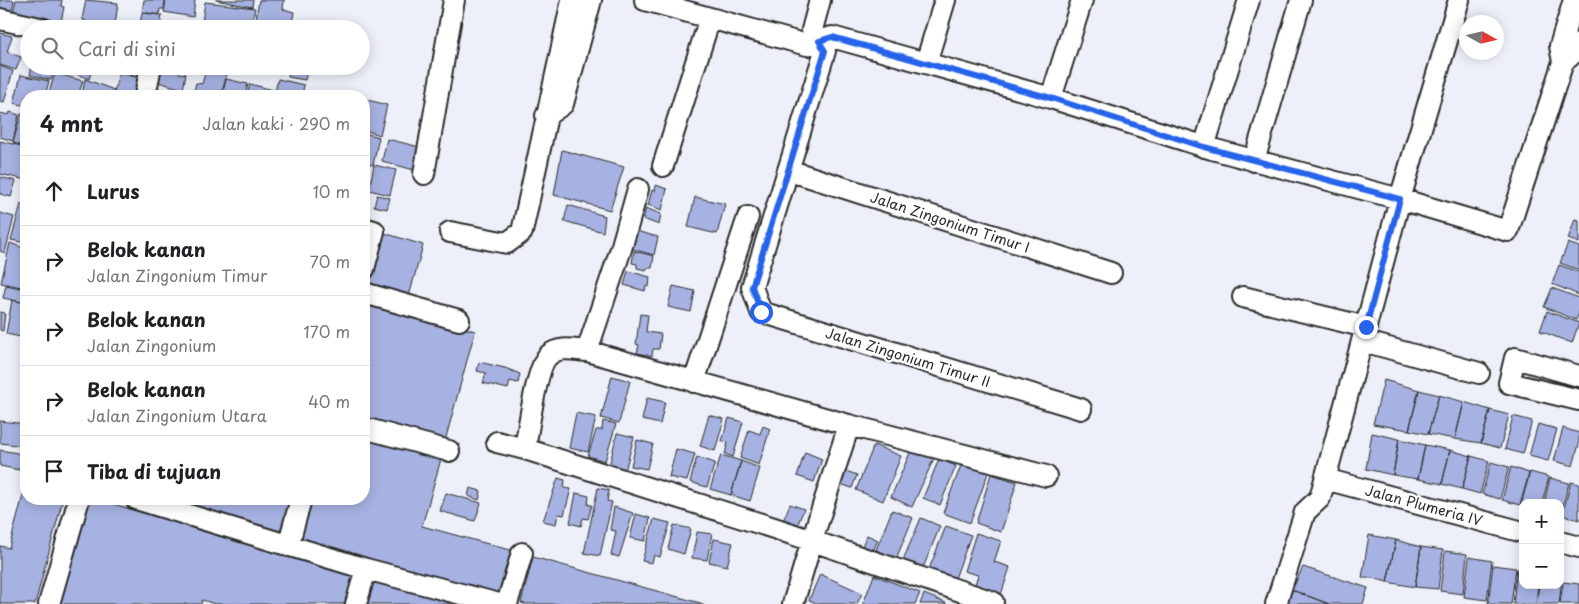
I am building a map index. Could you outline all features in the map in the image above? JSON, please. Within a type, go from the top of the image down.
[{"type":"street","points":[[424,174],[454,0]]},
{"type":"street","points":[[450,232],[507,243],[522,232],[572,0]]},
{"type":"street","points":[[546,116],[563,104],[591,0]]},
{"type":"street","points":[[645,0],[807,45],[832,37],[1051,98],[1208,148],[1400,199],[1508,231],[1563,62],[1560,46],[1574,0]]},
{"type":"street","points":[[788,170],[825,51],[812,30],[820,0]]},
{"type":"street","points":[[926,63],[945,0]]},
{"type":"street","points":[[1051,98],[1082,0]]},
{"type":"street","points":[[1208,148],[1248,0]]},
{"type":"street","points":[[1245,158],[1301,0]]},
{"type":"street","points":[[1276,604],[1305,512],[1320,498],[1400,199],[1459,0]]},
{"type":"street","points":[[0,18],[20,23]]},
{"type":"street","points":[[663,166],[710,18]]},
{"type":"street","points":[[1563,62],[1576,52],[1579,42]]},
{"type":"street","points":[[146,90],[149,75]]},
{"type":"street","name":"Jalan Zingonium Timur I","points":[[788,170],[1112,273]]},
{"type":"street","name":"Jalan Zingonium Timur II","points":[[788,170],[752,287],[761,312],[1081,409]]},
{"type":"street","points":[[587,351],[621,249],[638,188]]},
{"type":"street","points":[[694,382],[748,217]]},
{"type":"street","points":[[370,230],[374,231],[370,246]]},
{"type":"street","points":[[370,296],[459,320]]},
{"type":"street","points":[[1243,297],[1365,334],[1479,373]]},
{"type":"street","points":[[525,449],[538,373],[549,354],[561,349],[587,351],[849,425],[1046,476]]},
{"type":"street","points":[[1577,370],[1515,358],[1509,383],[1579,400]]},
{"type":"street","points":[[793,604],[849,425]]},
{"type":"street","points":[[370,430],[450,450]]},
{"type":"street","points":[[497,442],[525,449],[812,540],[993,602]]},
{"type":"street","name":"Jalan Plumeria IV","points":[[1325,479],[1519,531]]},
{"type":"street","points":[[49,604],[78,505]]},
{"type":"street","points":[[155,505],[366,569],[499,604]]},
{"type":"street","points":[[288,546],[299,505]]},
{"type":"street","points":[[1564,543],[1579,547]]},
{"type":"street","points":[[507,604],[522,553]]},
{"type":"street","points":[[356,604],[366,569]]},
{"type":"building","points":[[0,0],[14,0],[11,14],[0,12]]},
{"type":"building","points":[[16,0],[62,0],[61,6],[64,7],[61,20],[39,20],[12,16]]},
{"type":"building","points":[[86,0],[118,3],[116,20],[82,19]]},
{"type":"building","points":[[144,0],[165,0],[164,9],[160,9],[159,15],[142,12]]},
{"type":"building","points":[[166,0],[195,0],[193,17],[164,12]]},
{"type":"building","points":[[216,0],[253,0],[252,7]]},
{"type":"building","points":[[259,0],[284,0],[283,9],[294,12],[293,20],[256,20]]},
{"type":"building","points":[[205,2],[255,8],[253,20],[202,20]]},
{"type":"building","points":[[142,13],[162,15],[161,20],[141,20]]},
{"type":"building","points":[[0,33],[12,36],[7,52],[20,57],[20,60],[16,70],[0,65]]},
{"type":"building","points":[[0,66],[13,71],[4,102],[0,101]]},
{"type":"building","points":[[21,75],[49,81],[47,90],[20,90],[20,104],[14,103]]},
{"type":"building","points":[[30,75],[52,75],[51,80]]},
{"type":"building","points":[[54,75],[62,75],[83,81],[80,90],[50,90]]},
{"type":"building","points":[[79,75],[90,75],[89,79]]},
{"type":"building","points":[[118,75],[145,79],[142,90],[115,90]]},
{"type":"building","points":[[130,75],[142,75],[141,78]]},
{"type":"building","points":[[159,75],[186,75],[183,89],[158,82]]},
{"type":"building","points":[[204,75],[227,75],[223,90],[194,90],[196,83],[202,84]]},
{"type":"building","points":[[288,75],[306,75],[305,80],[288,77]]},
{"type":"building","points":[[85,79],[114,90],[83,90]]},
{"type":"building","points":[[226,79],[248,84],[246,90],[223,90]]},
{"type":"building","points":[[278,79],[304,85],[303,90],[275,90]]},
{"type":"building","points":[[250,84],[273,90],[248,90]]},
{"type":"building","points":[[153,87],[163,90],[152,90]]},
{"type":"building","points":[[370,101],[387,105],[380,135],[370,132]]},
{"type":"building","points":[[10,112],[19,115],[13,141],[0,137],[0,113],[9,115]]},
{"type":"building","points":[[20,118],[20,145],[13,143]]},
{"type":"building","points":[[370,135],[379,137],[373,165],[370,164]]},
{"type":"building","points":[[387,139],[420,147],[414,170],[382,161]]},
{"type":"building","points":[[0,141],[20,146],[20,179],[0,174]]},
{"type":"building","points":[[562,150],[624,167],[610,210],[554,195]]},
{"type":"building","points":[[374,165],[396,170],[390,195],[370,190]]},
{"type":"building","points":[[0,177],[16,181],[11,197],[0,194]]},
{"type":"building","points":[[656,185],[667,189],[662,210],[648,205],[652,190],[655,191]]},
{"type":"building","points":[[377,195],[390,198],[387,209],[374,206]]},
{"type":"building","points":[[695,197],[725,204],[717,234],[688,227]]},
{"type":"building","points":[[568,205],[605,216],[603,232],[564,221]]},
{"type":"building","points":[[20,208],[20,242],[11,240]]},
{"type":"building","points":[[646,208],[661,214],[659,225],[643,219]]},
{"type":"building","points":[[0,213],[14,217],[5,253],[0,251]]},
{"type":"building","points":[[1575,219],[1579,220],[1579,243],[1568,239]]},
{"type":"building","points":[[636,231],[658,237],[654,255],[632,249]]},
{"type":"building","points":[[381,232],[423,245],[408,300],[370,289],[370,270]]},
{"type":"building","points":[[10,243],[20,247],[20,287],[1,283]]},
{"type":"building","points":[[1568,243],[1579,247],[1579,270],[1560,263]]},
{"type":"building","points":[[634,251],[654,256],[652,268],[647,268],[646,270],[637,268],[637,264],[632,263]]},
{"type":"building","points":[[1559,265],[1579,272],[1579,295],[1552,284]]},
{"type":"building","points":[[628,271],[650,277],[649,287],[646,286],[645,291],[624,285]]},
{"type":"building","points":[[6,285],[20,288],[20,302],[3,298]]},
{"type":"building","points":[[673,286],[695,291],[691,312],[668,307]]},
{"type":"building","points":[[1552,288],[1579,298],[1579,313],[1576,320],[1544,307]]},
{"type":"building","points":[[12,300],[20,302],[20,337],[6,334]]},
{"type":"building","points":[[370,302],[475,331],[445,441],[370,421]]},
{"type":"building","points":[[1547,311],[1579,323],[1572,343],[1540,331]]},
{"type":"building","points":[[0,312],[5,313],[3,331],[0,330]]},
{"type":"building","points":[[640,314],[648,315],[646,332],[661,334],[659,349],[653,349],[652,356],[637,353],[639,345],[636,344]]},
{"type":"building","points":[[479,362],[505,368],[520,374],[518,383],[510,381],[508,389],[483,383],[486,373],[477,371]]},
{"type":"building","points":[[612,376],[630,381],[619,423],[601,418]]},
{"type":"building","points":[[1384,380],[1419,390],[1409,430],[1373,424]]},
{"type":"building","points":[[1419,390],[1439,395],[1428,434],[1409,430]]},
{"type":"building","points":[[1439,395],[1464,402],[1455,439],[1428,434]]},
{"type":"building","points":[[647,398],[665,402],[660,424],[642,420]]},
{"type":"building","points":[[1464,402],[1490,410],[1481,443],[1455,439]]},
{"type":"building","points":[[1490,410],[1509,415],[1500,448],[1481,443]]},
{"type":"building","points":[[576,413],[596,417],[588,452],[569,448]]},
{"type":"building","points":[[709,415],[724,419],[715,451],[700,446]]},
{"type":"building","points":[[1513,416],[1532,421],[1523,454],[1505,449]]},
{"type":"building","points":[[729,418],[743,422],[733,457],[725,454],[728,442],[722,441]]},
{"type":"building","points":[[0,421],[20,423],[20,446],[0,443]]},
{"type":"building","points":[[603,421],[616,424],[605,461],[588,456],[596,430],[602,430]]},
{"type":"building","points":[[1538,424],[1557,429],[1548,461],[1529,456]]},
{"type":"building","points":[[763,426],[770,429],[759,465],[740,458],[749,430],[760,434]]},
{"type":"building","points":[[1563,428],[1579,433],[1579,444],[1573,466],[1554,461]]},
{"type":"building","points":[[617,433],[634,437],[625,471],[609,467]]},
{"type":"building","points":[[1372,433],[1399,439],[1393,475],[1366,469]]},
{"type":"building","points":[[1399,439],[1425,445],[1418,479],[1393,475]]},
{"type":"building","points":[[370,440],[441,459],[422,526],[514,551],[501,599],[294,542],[304,505],[370,505]]},
{"type":"building","points":[[637,440],[653,444],[647,469],[631,466]]},
{"type":"building","points":[[874,445],[901,456],[883,501],[856,490]]},
{"type":"building","points":[[1425,445],[1450,450],[1442,484],[1418,479]]},
{"type":"building","points":[[912,448],[934,458],[912,507],[891,497]]},
{"type":"building","points":[[676,449],[695,454],[687,481],[669,477]]},
{"type":"building","points":[[0,450],[20,453],[19,470],[0,466]]},
{"type":"building","points":[[1450,450],[1471,456],[1462,489],[1442,484]]},
{"type":"building","points":[[805,452],[822,459],[814,482],[797,476]]},
{"type":"building","points":[[721,455],[741,461],[731,495],[710,489]]},
{"type":"building","points":[[1471,456],[1489,461],[1480,494],[1462,489]]},
{"type":"building","points":[[697,457],[715,463],[707,487],[690,482]]},
{"type":"building","points":[[939,459],[956,466],[940,505],[923,498]]},
{"type":"building","points":[[741,461],[760,468],[750,501],[731,495]]},
{"type":"building","points":[[1491,462],[1509,467],[1500,499],[1482,494]]},
{"type":"building","points":[[962,463],[988,473],[970,523],[943,513]]},
{"type":"building","points":[[1511,467],[1529,473],[1522,499],[1519,499],[1519,505],[1502,500]]},
{"type":"building","points":[[846,471],[857,475],[852,488],[840,484]]},
{"type":"building","points":[[1530,472],[1549,477],[1543,499],[1523,499]]},
{"type":"building","points":[[991,474],[1017,482],[1001,532],[976,523]]},
{"type":"building","points":[[558,478],[565,480],[564,488],[571,489],[564,515],[558,514],[556,524],[543,521]]},
{"type":"building","points":[[1550,478],[1569,483],[1564,501],[1564,499],[1545,499]]},
{"type":"building","points":[[1571,482],[1579,484],[1579,520],[1564,516],[1564,508]]},
{"type":"building","points":[[470,488],[481,491],[479,500],[468,496]]},
{"type":"building","points":[[598,488],[609,490],[607,501],[612,502],[600,556],[584,553]]},
{"type":"building","points":[[446,493],[481,503],[475,521],[440,511]]},
{"type":"building","points":[[576,493],[589,496],[588,505],[592,505],[588,519],[583,518],[581,526],[570,523]]},
{"type":"building","points":[[790,504],[804,509],[797,526],[783,521]]},
{"type":"building","points":[[20,505],[61,505],[35,604],[0,603],[0,546],[9,548]]},
{"type":"building","points":[[85,505],[117,505],[355,576],[346,604],[215,604],[202,600],[201,604],[56,604]]},
{"type":"building","points":[[184,505],[289,505],[282,532]]},
{"type":"building","points":[[614,507],[633,513],[619,557],[611,555],[616,531],[610,530]]},
{"type":"building","points":[[892,510],[913,518],[896,559],[876,550]]},
{"type":"building","points":[[636,514],[650,518],[645,541],[630,538]]},
{"type":"building","points":[[921,518],[940,526],[923,568],[903,560]]},
{"type":"building","points":[[654,519],[670,523],[660,557],[654,555],[652,563],[642,561]]},
{"type":"building","points":[[674,525],[691,529],[684,554],[668,549]]},
{"type":"building","points":[[946,526],[971,535],[954,581],[928,572]]},
{"type":"building","points":[[697,532],[712,534],[707,560],[692,558]]},
{"type":"building","points":[[976,533],[1001,541],[994,562],[1010,567],[1000,598],[973,590],[978,575],[964,571]]},
{"type":"building","points":[[867,535],[878,540],[872,553],[861,548]]},
{"type":"building","points":[[1369,535],[1396,540],[1387,582],[1373,578],[1362,578]]},
{"type":"building","points":[[714,539],[733,543],[727,566],[709,562]]},
{"type":"building","points":[[1396,540],[1421,547],[1415,587],[1387,582]]},
{"type":"building","points":[[1421,547],[1443,550],[1438,589],[1415,587]]},
{"type":"building","points":[[1445,551],[1467,554],[1463,594],[1440,591]]},
{"type":"building","points":[[533,557],[704,604],[521,603]]},
{"type":"building","points":[[1469,557],[1492,561],[1487,600],[1464,597]]},
{"type":"building","points":[[1493,565],[1516,568],[1511,604],[1488,604]]},
{"type":"building","points":[[1303,567],[1368,588],[1363,604],[1329,604],[1292,590]]},
{"type":"building","points":[[1517,569],[1519,569],[1519,589],[1538,589],[1536,604],[1513,604]]},
{"type":"building","points":[[820,574],[862,593],[857,604],[818,604],[809,600]]},
{"type":"building","points":[[369,575],[473,604],[361,604]]},
{"type":"building","points":[[874,575],[920,593],[915,604],[863,604]]},
{"type":"building","points":[[1564,582],[1579,584],[1579,604],[1560,604]]},
{"type":"building","points":[[1538,589],[1561,589],[1559,604],[1536,604]]},
{"type":"building","points":[[1292,590],[1329,604],[1287,604]]},
{"type":"building","points":[[924,594],[946,603],[946,604],[920,604]]},
{"type":"route","points":[[761,312],[752,287],[825,51],[819,41],[832,37],[1051,98],[1204,147],[1400,199],[1366,327]]}]
